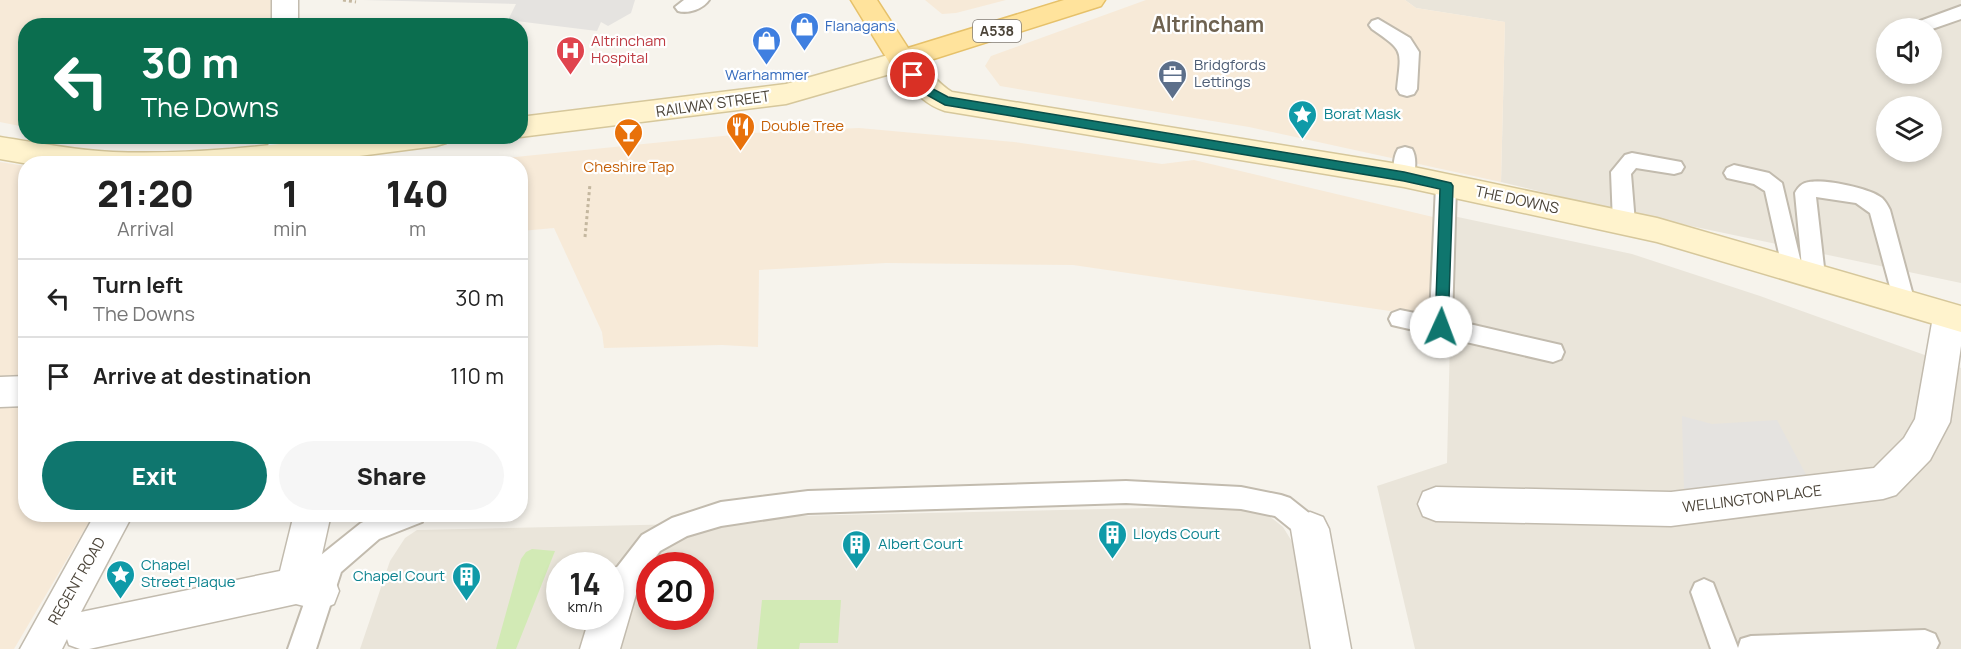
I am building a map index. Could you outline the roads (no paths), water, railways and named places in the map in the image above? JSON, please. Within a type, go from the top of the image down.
[{"type":"main road","points":[[864,0],[902,60]]},
{"type":"main road","name":"A538","points":[[902,60],[1092,0]]},
{"type":"street","points":[[285,0],[285,18]]},
{"type":"street","name":"RAILWAY STREET","points":[[528,126],[786,94],[830,83],[902,60]]},
{"type":"street","name":"THE DOWNS","points":[[902,60],[929,92],[945,101],[1404,165],[1446,186],[1657,230],[1955,318]]},
{"type":"street","points":[[242,156],[354,144]]},
{"type":"street","points":[[0,148],[54,156]]},
{"type":"street","name":"WELLINGTON PLACE","points":[[1436,504],[1671,509],[1883,483],[1917,449],[1932,422],[1955,318]]},
{"type":"street","points":[[0,392],[18,391]]},
{"type":"street","name":"REGENT ROAD","points":[[40,649],[111,522]]},
{"type":"street","points":[[83,631],[308,589],[312,522]]},
{"type":"street","points":[[1310,529],[1331,649]]},
{"type":"street","points":[[600,649],[606,630]]},
{"type":"lane","points":[[1942,20],[1961,12]]},
{"type":"lane","points":[[1378,25],[1403,42],[1410,52],[1407,89]]},
{"type":"lane","points":[[1624,222],[1621,172],[1626,165],[1632,160],[1674,167]]},
{"type":"lane","points":[[1734,173],[1759,177],[1769,181],[1775,188],[1803,273]]},
{"type":"lane","points":[[1441,327],[1446,186]]},
{"type":"lane","points":[[1803,273],[1805,193],[1811,189],[1866,198],[1877,204],[1880,210],[1904,303]]},
{"type":"lane","points":[[1400,319],[1553,352]]},
{"type":"lane","points":[[624,588],[651,543],[681,526],[721,514],[808,502],[1104,492],[1207,496],[1241,498],[1281,506],[1310,529]]},
{"type":"lane","points":[[302,649],[308,589],[343,551],[370,531],[393,522]]},
{"type":"lane","points":[[1704,592],[1725,649]]},
{"type":"lane","points":[[1751,649],[1925,643]]},
{"type":"place","name":"Flanagans","points":[[804,52]]},
{"type":"place","name":"Warhammer","points":[[767,66]]},
{"type":"place","name":"Altrincham Hospital","points":[[570,76]]},
{"type":"place","name":"Bridgfords Lettings","points":[[1173,100]]},
{"type":"place","name":"Borat Mask","points":[[1303,140]]},
{"type":"place","name":"Double Tree","points":[[740,152]]},
{"type":"place","name":"Cheshire Tap","points":[[629,158]]},
{"type":"place","name":"Lloyds Court","points":[[1112,560]]},
{"type":"place","name":"Albert Court","points":[[857,570]]},
{"type":"place","name":"Chapel Street Plaque","points":[[120,600]]},
{"type":"place","name":"Chapel Court","points":[[466,602]]},
{"type":"district","name":"Altrincham","points":[[1208,25]]}]
